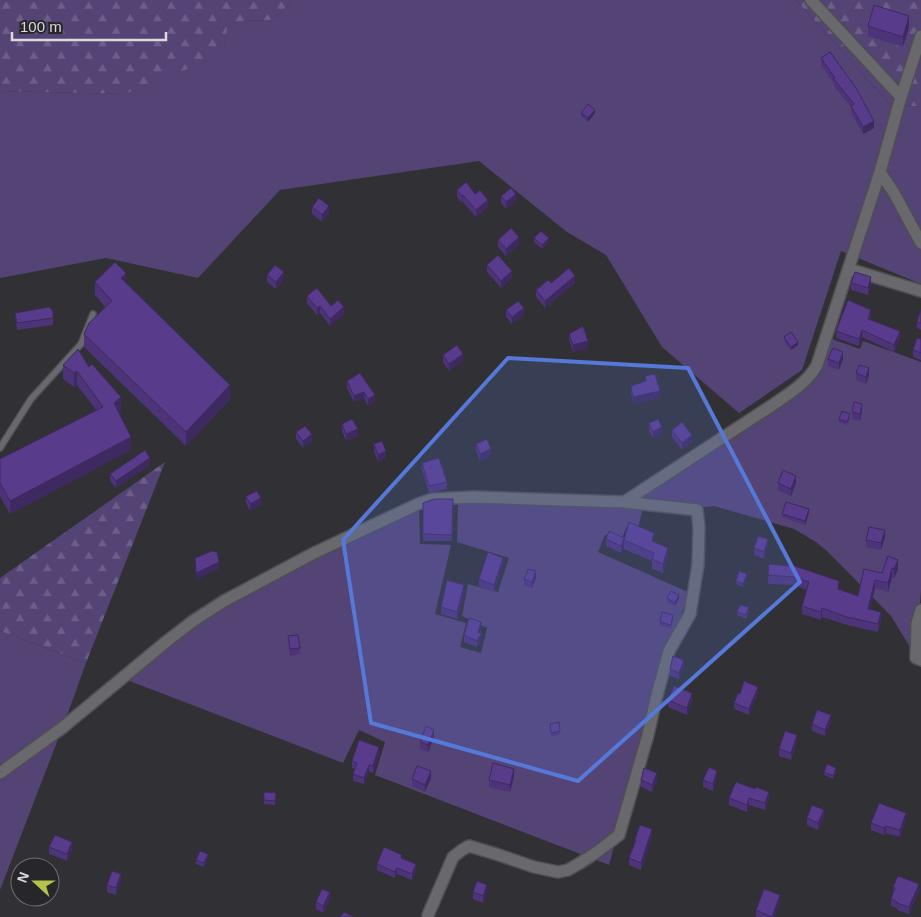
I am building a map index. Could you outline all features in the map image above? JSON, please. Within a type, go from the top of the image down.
[{"type":"street","points":[[811,0],[902,97]]},
{"type":"street","points":[[624,502],[774,404],[812,374],[817,365],[849,270],[921,36]]},
{"type":"street","points":[[880,172],[894,193],[921,243]]},
{"type":"street","points":[[849,270],[921,291]]},
{"type":"street","points":[[0,773],[62,728],[193,620],[224,601],[314,553],[418,504],[433,499],[473,497],[624,502],[698,510],[698,565],[690,614],[669,652],[648,735],[619,835],[580,863],[568,870],[558,872],[534,867],[469,846],[453,857],[428,915]]},
{"type":"street","points":[[921,610],[917,623],[916,658],[921,660]]},
{"type":"lane","points":[[0,448],[30,399],[81,344],[94,314]]},
{"type":"highlighted area","points":[[508,358],[688,368],[800,582],[578,781],[371,723],[343,540]]},
{"type":"green space","points":[[0,0],[291,0],[287,7],[271,20],[239,21],[227,28],[224,49],[207,61],[125,94],[0,91]]},
{"type":"green space","points":[[291,0],[796,0],[889,103],[921,107],[921,284],[841,251],[802,370],[739,413],[662,347],[606,255],[567,232],[479,161],[280,190],[198,278],[106,258],[0,278],[0,91],[125,94],[224,49],[226,28],[239,21],[271,20],[287,7]]},
{"type":"green space","points":[[796,0],[921,0],[921,107],[889,103]]},
{"type":"green space","points":[[829,338],[860,349],[863,341],[921,362],[921,590],[916,657],[891,616],[827,551],[794,529],[714,506],[697,508],[625,502],[815,375]]},
{"type":"green space","points":[[165,462],[86,663],[0,631],[0,578]]},
{"type":"green space","points":[[458,503],[643,508],[638,528],[627,526],[622,538],[605,535],[598,552],[690,593],[658,673],[644,735],[609,865],[375,775],[385,742],[359,730],[343,763],[127,680],[177,639],[228,604],[304,564],[419,508],[420,544],[451,545],[435,614],[466,623],[460,647],[481,653],[487,628],[462,616],[468,584],[498,592],[509,558],[457,542]]},
{"type":"green space","points":[[0,631],[86,663],[65,721],[0,770]]},
{"type":"green space","points":[[60,734],[13,857],[10,857],[10,864],[0,890],[0,779]]},
{"type":"building","points":[[874,5],[909,16],[903,37],[868,26]]},
{"type":"building","points":[[830,52],[856,88],[874,121],[863,127],[851,106],[854,104],[834,79],[821,58]]},
{"type":"building","points":[[588,104],[595,110],[588,118],[581,113]]},
{"type":"building","points":[[466,182],[475,194],[480,190],[488,200],[476,210],[457,190]]},
{"type":"building","points":[[511,188],[516,194],[506,202],[501,196]]},
{"type":"building","points":[[319,198],[329,206],[322,215],[312,207]]},
{"type":"building","points":[[511,228],[519,237],[506,249],[498,240]]},
{"type":"building","points":[[541,231],[549,238],[542,245],[534,238]]},
{"type":"building","points":[[498,255],[512,271],[501,281],[487,265]]},
{"type":"building","points":[[115,262],[126,273],[121,278],[230,385],[186,432],[84,334],[89,323],[112,301],[95,282]]},
{"type":"building","points":[[275,265],[284,272],[276,282],[267,275]]},
{"type":"building","points":[[569,268],[575,276],[545,301],[536,290],[548,280],[551,283]]},
{"type":"building","points":[[855,272],[871,277],[868,288],[851,283]]},
{"type":"building","points":[[317,288],[331,306],[338,300],[344,307],[330,319],[320,306],[317,308],[307,296]]},
{"type":"building","points":[[848,300],[871,310],[868,319],[900,331],[894,345],[862,330],[859,339],[836,331]]},
{"type":"building","points":[[518,301],[524,308],[512,317],[506,310]]},
{"type":"building","points":[[50,307],[53,312],[53,318],[17,323],[15,313]]},
{"type":"building","points":[[921,310],[921,323],[917,322]]},
{"type":"building","points":[[583,326],[588,341],[573,345],[569,334]]},
{"type":"building","points":[[791,332],[798,342],[791,347],[784,337]]},
{"type":"building","points":[[917,338],[921,339],[921,353],[913,350]]},
{"type":"building","points":[[457,345],[463,354],[449,364],[443,355]]},
{"type":"building","points":[[833,348],[843,352],[839,363],[828,359]]},
{"type":"building","points":[[78,349],[89,367],[92,364],[121,397],[114,403],[131,437],[10,501],[0,483],[0,459],[103,407],[77,371],[74,373],[63,365]]},
{"type":"building","points":[[859,365],[869,368],[866,377],[856,373]]},
{"type":"building","points":[[360,373],[375,395],[368,399],[364,392],[354,396],[347,381]]},
{"type":"building","points":[[655,374],[660,391],[633,397],[631,386],[646,381],[645,376]]},
{"type":"building","points":[[854,402],[862,404],[860,414],[852,412]]},
{"type":"building","points":[[842,411],[850,414],[847,422],[839,419]]},
{"type":"building","points":[[352,419],[358,429],[346,434],[342,424]]},
{"type":"building","points":[[658,419],[662,427],[653,432],[649,423]]},
{"type":"building","points":[[682,422],[692,435],[682,443],[672,430]]},
{"type":"building","points":[[305,426],[312,434],[303,441],[296,432]]},
{"type":"building","points":[[487,439],[491,449],[480,454],[476,444]]},
{"type":"building","points":[[382,441],[386,451],[378,455],[374,444]]},
{"type":"building","points":[[145,450],[150,458],[116,481],[110,474]]},
{"type":"building","points":[[439,458],[447,482],[429,486],[422,463]]},
{"type":"building","points":[[783,470],[796,476],[791,489],[778,483]]},
{"type":"building","points":[[257,491],[261,498],[250,504],[246,496]]},
{"type":"building","points":[[434,499],[453,499],[452,535],[423,534],[423,503]]},
{"type":"building","points":[[786,502],[809,509],[805,521],[782,514]]},
{"type":"building","points":[[629,522],[654,533],[652,541],[668,548],[663,564],[652,559],[654,553],[624,540]]},
{"type":"building","points":[[869,527],[885,530],[881,543],[866,540]]},
{"type":"building","points":[[609,531],[624,538],[621,546],[606,539]]},
{"type":"building","points":[[758,536],[768,539],[764,552],[754,548]]},
{"type":"building","points":[[212,551],[217,552],[219,562],[196,573],[195,558]]},
{"type":"building","points":[[488,552],[503,558],[494,585],[479,579]]},
{"type":"building","points":[[888,556],[898,560],[894,569],[892,568],[888,583],[875,580],[868,609],[881,612],[878,624],[847,617],[822,608],[821,612],[802,606],[809,582],[793,577],[768,575],[769,564],[789,566],[789,564],[839,581],[838,589],[858,596],[864,569],[882,573]]},
{"type":"building","points":[[528,569],[536,571],[532,582],[524,579]]},
{"type":"building","points":[[739,571],[747,574],[743,584],[736,581]]},
{"type":"building","points":[[447,580],[464,585],[457,612],[441,607]]},
{"type":"building","points":[[671,591],[679,595],[675,603],[667,598]]},
{"type":"building","points":[[740,605],[749,607],[746,615],[737,612]]},
{"type":"building","points":[[662,612],[673,615],[671,625],[660,622]]},
{"type":"building","points":[[469,618],[481,622],[478,632],[482,633],[477,641],[464,635]]},
{"type":"building","points":[[298,635],[300,648],[290,649],[288,636]]},
{"type":"building","points":[[673,656],[684,660],[679,673],[670,669]]},
{"type":"building","points":[[744,681],[758,687],[749,709],[734,703],[738,693],[740,694]]},
{"type":"building","points":[[674,686],[692,693],[687,708],[668,700]]},
{"type":"building","points":[[817,710],[831,715],[825,730],[812,724]]},
{"type":"building","points":[[559,722],[560,731],[551,733],[550,724]]},
{"type":"building","points":[[426,726],[434,730],[428,745],[420,742]]},
{"type":"building","points":[[785,731],[797,735],[791,753],[779,749]]},
{"type":"building","points":[[359,740],[379,747],[373,766],[369,765],[364,778],[353,774],[357,763],[352,761]]},
{"type":"building","points":[[493,763],[514,769],[510,785],[489,780]]},
{"type":"building","points":[[827,764],[836,768],[833,776],[824,772]]},
{"type":"building","points":[[417,766],[431,771],[425,785],[412,779]]},
{"type":"building","points":[[709,767],[717,771],[713,784],[703,780]]},
{"type":"building","points":[[644,768],[657,773],[652,785],[641,780]]},
{"type":"building","points":[[736,782],[769,792],[765,803],[749,798],[747,805],[729,798]]},
{"type":"building","points":[[264,792],[276,793],[275,801],[264,800]]},
{"type":"building","points":[[879,803],[906,813],[900,830],[886,826],[884,828],[871,823]]},
{"type":"building","points":[[812,805],[824,810],[818,823],[807,818]]},
{"type":"building","points":[[640,825],[652,829],[641,863],[629,858]]},
{"type":"building","points":[[55,835],[72,842],[67,854],[49,847]]},
{"type":"building","points":[[384,847],[402,855],[401,858],[416,864],[412,874],[397,868],[395,872],[377,864]]},
{"type":"building","points":[[200,851],[208,854],[204,863],[196,860]]},
{"type":"building","points":[[112,871],[121,874],[116,888],[107,885]]},
{"type":"building","points":[[898,876],[919,884],[909,907],[891,899],[895,888],[893,887]]},
{"type":"building","points":[[477,881],[487,885],[483,896],[473,892]]},
{"type":"building","points":[[322,889],[330,892],[323,906],[316,902]]},
{"type":"building","points":[[764,889],[780,895],[772,917],[756,910]]},
{"type":"building","points":[[344,912],[354,917],[340,917]]}]
